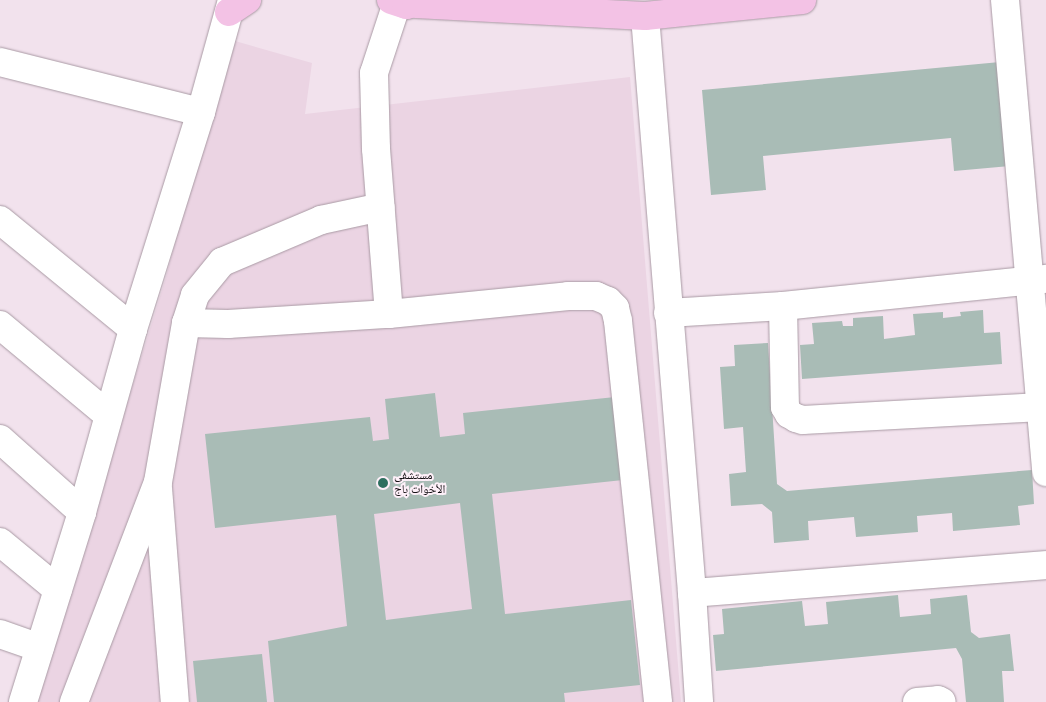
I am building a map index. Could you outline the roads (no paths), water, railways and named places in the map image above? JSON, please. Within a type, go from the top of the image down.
[{"type":"main road","points":[[408,2],[646,16],[802,0]]},
{"type":"street","points":[[1004,0],[1038,280],[1046,472]]},
{"type":"street","points":[[389,314],[376,148],[374,73],[408,2]]},
{"type":"street","points":[[23,702],[82,512],[133,329],[236,4]]},
{"type":"street","points":[[646,16],[699,702]]},
{"type":"street","points":[[0,62],[201,112]]},
{"type":"street","points":[[74,702],[158,482],[186,323],[195,295],[222,262],[321,220],[380,207]]},
{"type":"street","points":[[0,220],[133,329]]},
{"type":"street","points":[[668,313],[783,306],[1038,280]]},
{"type":"street","points":[[186,323],[228,324],[389,314],[568,296],[596,296],[608,301],[615,308],[618,321],[658,702]]},
{"type":"street","points":[[783,306],[785,407],[789,414],[796,418],[803,420],[1042,407]]},
{"type":"street","points":[[0,325],[108,415]]},
{"type":"street","points":[[0,439],[82,512]]},
{"type":"street","points":[[158,482],[175,702]]},
{"type":"street","points":[[0,542],[58,590]]},
{"type":"street","points":[[692,593],[1046,565]]},
{"type":"street","points":[[0,634],[40,648]]},
{"type":"street","points":[[917,702],[938,700],[942,702]]},
{"type":"place","name":"مستشفى الأخوات باج","points":[[383,483]]}]
